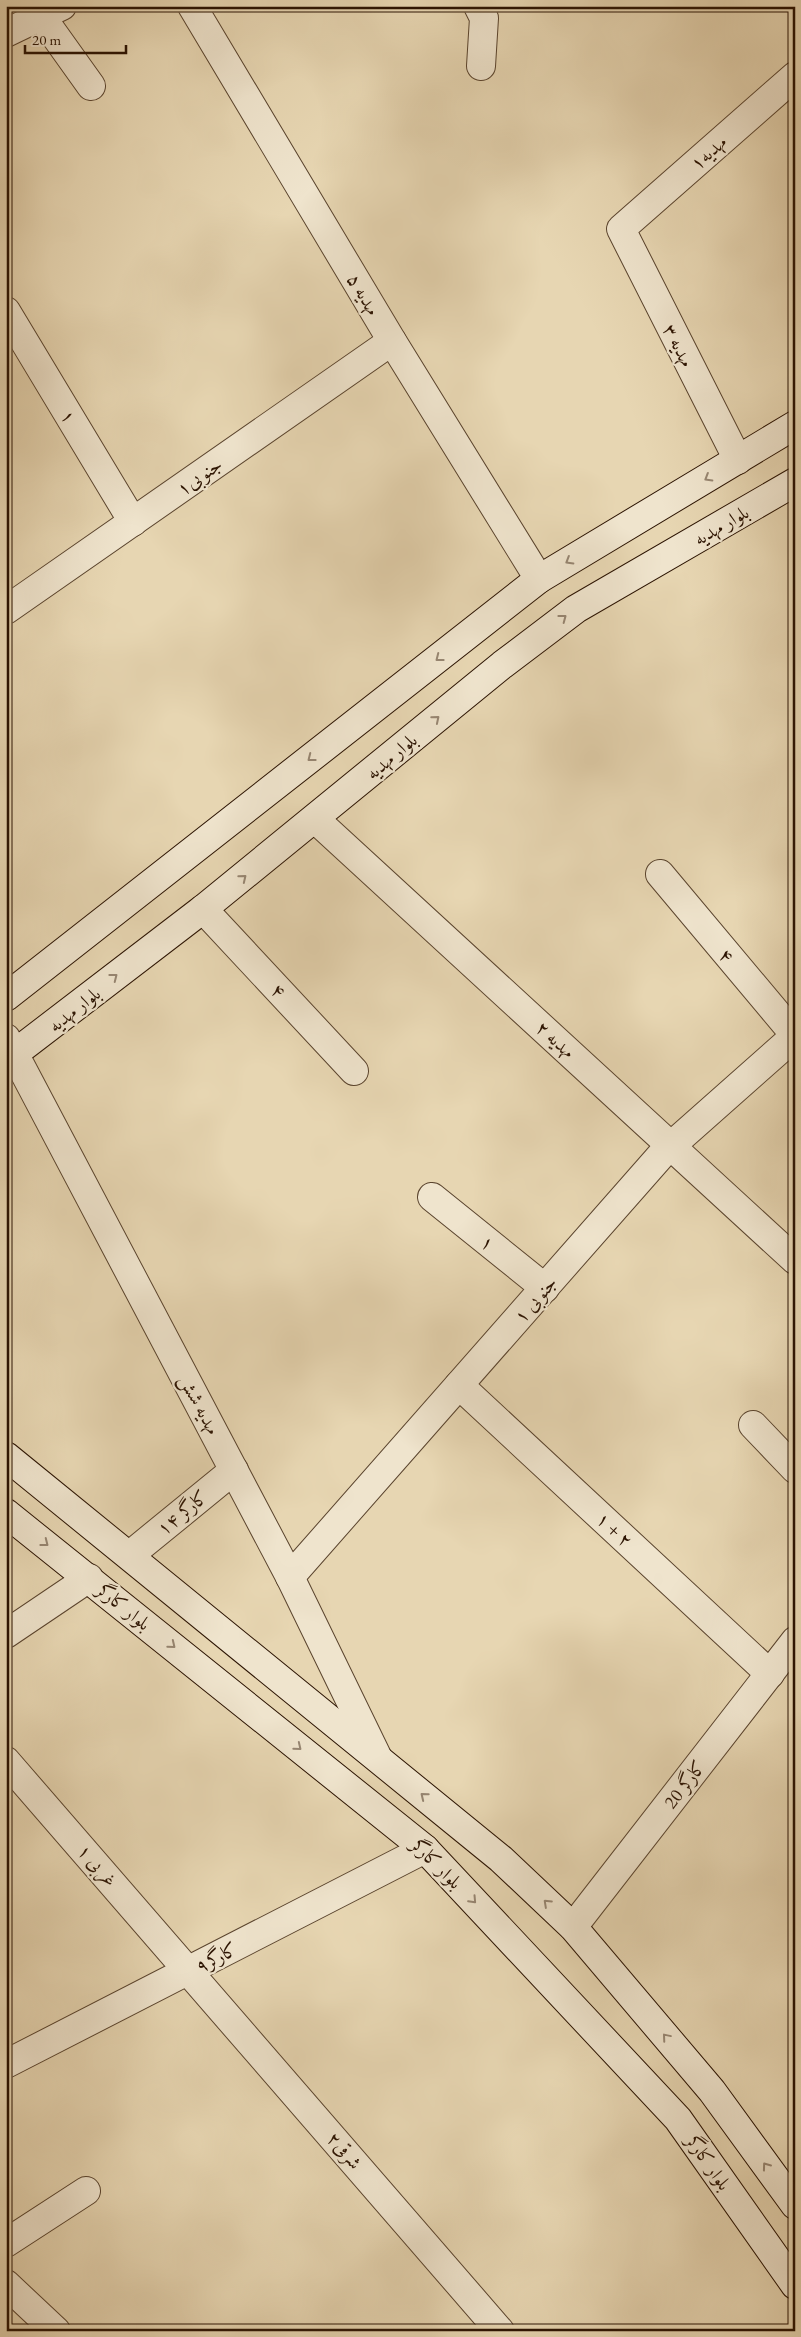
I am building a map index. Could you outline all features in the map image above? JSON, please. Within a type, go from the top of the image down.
[{"type":"street","name":"مهدیه ۵","points":[[192,6],[392,341],[539,579]]},
{"type":"street","points":[[478,6],[484,18],[481,66]]},
{"type":"street","points":[[6,33],[52,11],[91,86]]},
{"type":"street","name":"مهدیه۱","points":[[621,229],[795,76]]},
{"type":"street","name":"مهدیه ۳","points":[[621,229],[738,460]]},
{"type":"street","name":"۱","points":[[6,311],[133,522]]},
{"type":"street","name":"جنوبی۱","points":[[6,610],[392,341]]},
{"type":"street","points":[[6,997],[539,579],[795,425]]},
{"type":"street","name":"بلوار مهدیه","points":[[9,1051],[204,909],[502,665],[576,609],[795,482]]},
{"type":"street","name":"مهدیه ۲","points":[[315,819],[795,1260]]},
{"type":"street","name":"۴","points":[[660,874],[795,1036]]},
{"type":"street","name":"۴","points":[[204,909],[354,1071]]},
{"type":"street","name":"۱ جنوبی","points":[[290,1577],[672,1145],[795,1036]]},
{"type":"street","name":"مهدیه شش","points":[[9,1051],[290,1577],[378,1758]]},
{"type":"street","name":"۱","points":[[432,1197],[544,1288]]},
{"type":"street","name":"۱ + ۲","points":[[459,1385],[770,1674]]},
{"type":"street","points":[[753,1425],[795,1469]]},
{"type":"street","points":[[6,1456],[130,1555],[501,1859],[573,1927],[712,2091],[795,2205]]},
{"type":"street","name":"کارگر ۱۴","points":[[130,1555],[234,1470]]},
{"type":"street","name":"بلوار کارگر","points":[[6,1513],[425,1849],[678,2118],[795,2285]]},
{"type":"street","points":[[6,1634],[88,1578]]},
{"type":"street","name":"کارگر 20","points":[[573,1927],[795,1641]]},
{"type":"street","name":"۱ غربی","points":[[6,1761],[190,1970]]},
{"type":"street","name":"کارگر۹","points":[[6,2064],[425,1849]]},
{"type":"street","name":"شرقی۲","points":[[190,1970],[500,2331]]},
{"type":"street","points":[[6,2243],[86,2191]]},
{"type":"street","points":[[6,2284],[56,2331]]}]
